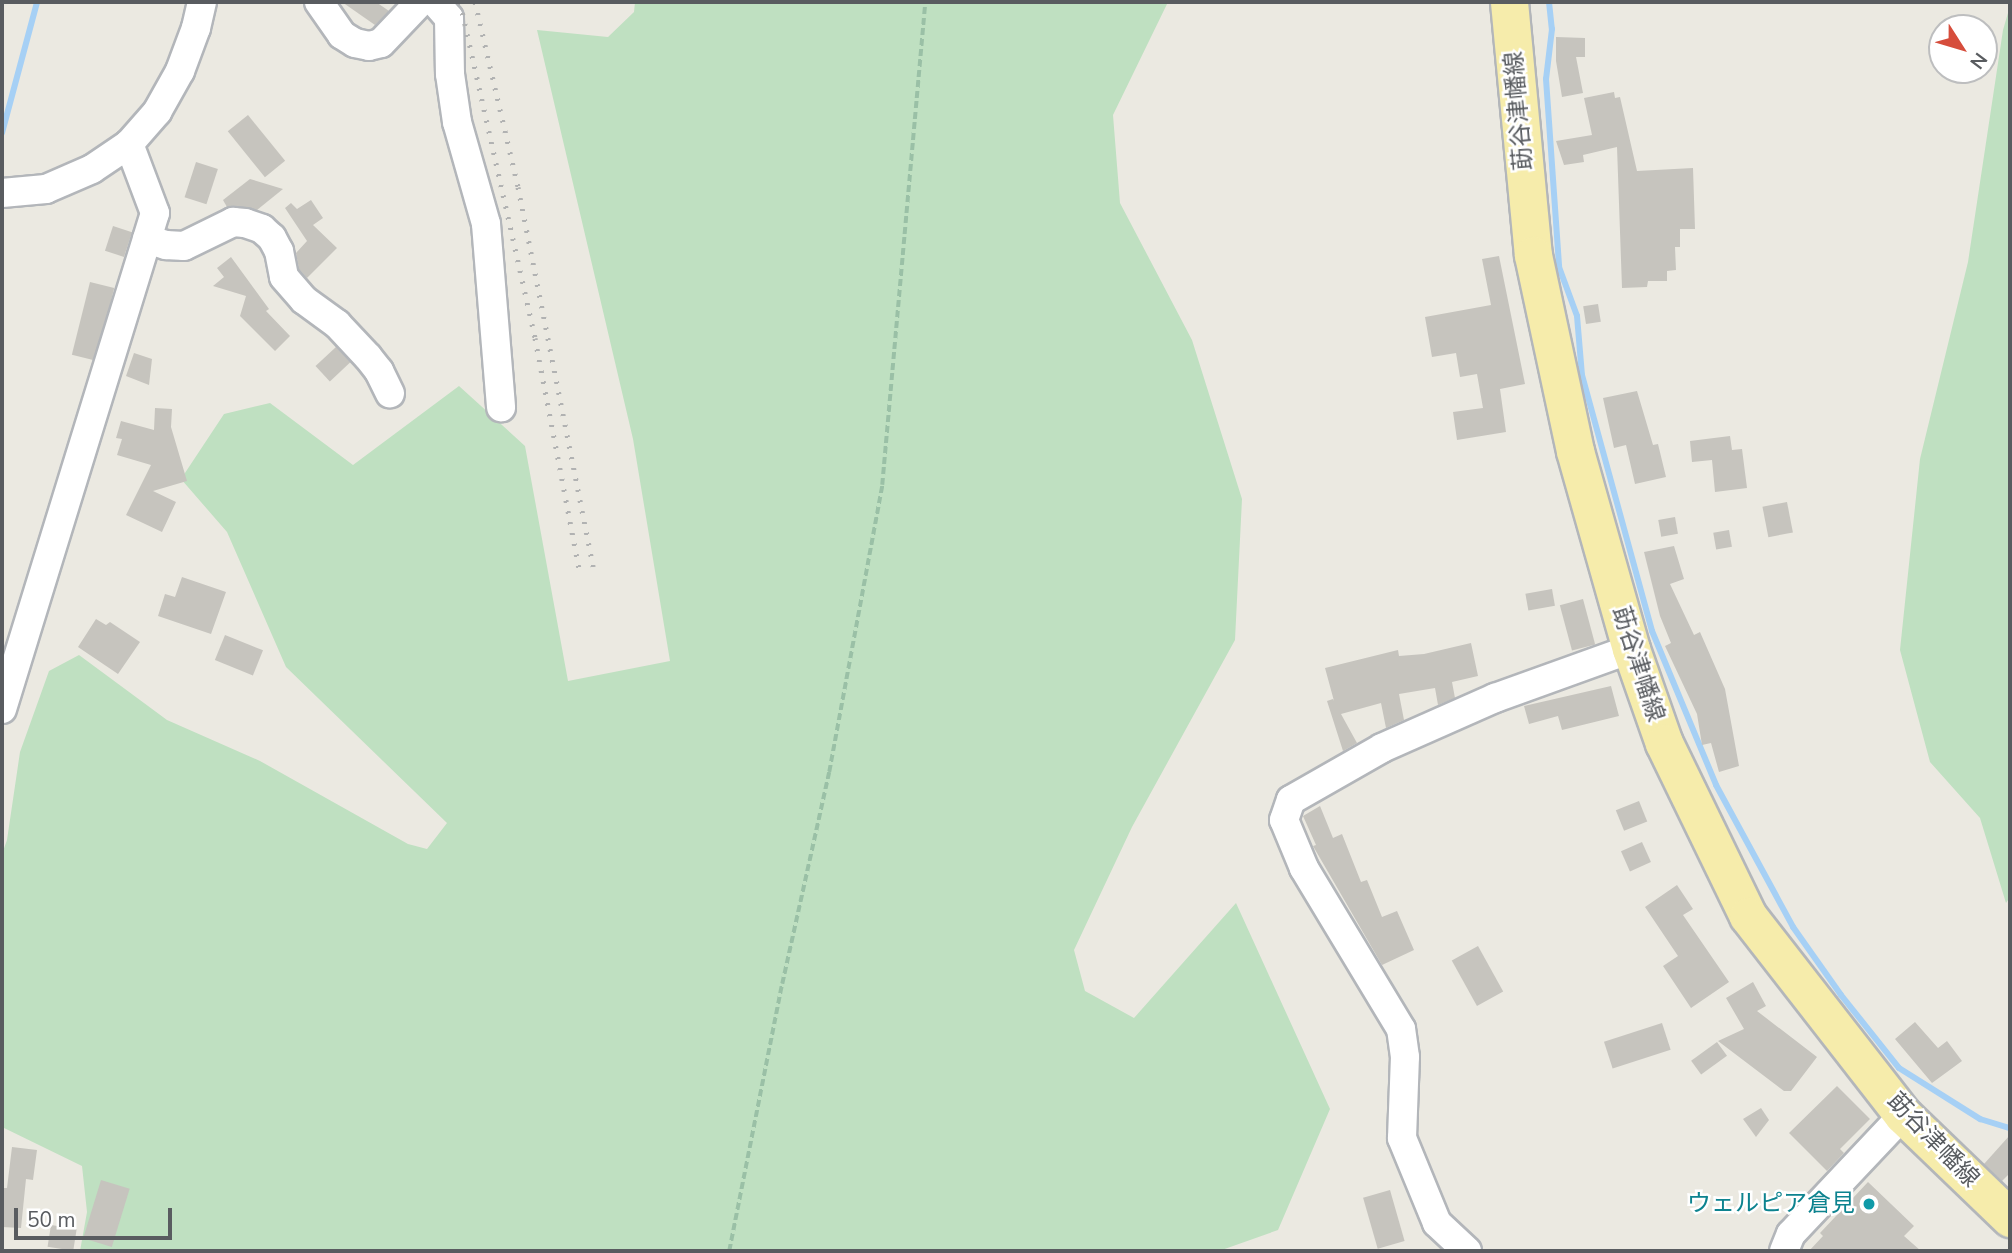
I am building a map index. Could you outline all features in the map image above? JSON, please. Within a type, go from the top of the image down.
[{"type":"main road","name":"莇谷津幡線","points":[[1509,2],[1532,255],[1575,451],[1631,649],[1664,743],[1748,916],[1903,1115],[2010,1218]]},
{"type":"street","points":[[2,192],[46,189],[92,169],[129,144],[157,112],[180,71],[197,28],[202,2]]},
{"type":"street","points":[[319,2],[342,35],[355,43],[369,46],[381,43],[421,2]]},
{"type":"street","points":[[435,2],[449,18],[450,74],[457,122],[486,225],[501,407]]},
{"type":"street","points":[[2,709],[155,213],[129,144]]},
{"type":"street","points":[[147,239],[166,245],[184,246],[233,222],[262,229],[272,238],[279,251],[284,277],[304,300],[337,324],[368,357],[379,370],[390,394]]},
{"type":"street","points":[[1467,1251],[1437,1223],[1402,1138],[1405,1057],[1401,1029],[1304,869],[1284,820],[1291,800],[1382,748],[1495,698],[1631,649]]},
{"type":"street","points":[[1784,1251],[1791,1234],[1903,1115]]},
{"type":"path","points":[[729,1251],[782,984],[829,772],[882,485],[925,2]]},
{"type":"green space","points":[[635,2],[1168,2],[1113,115],[1120,203],[1192,340],[1242,499],[1235,640],[1132,827],[1074,950],[1085,991],[1134,1018],[1236,903],[1330,1109],[1278,1230],[1219,1251],[80,1251],[87,1212],[82,1166],[2,1127],[2,854],[7,840],[20,752],[49,671],[79,655],[167,720],[260,761],[408,844],[427,849],[447,823],[286,667],[227,532],[181,479],[224,414],[270,403],[353,465],[459,386],[525,446],[568,681],[670,661],[633,439],[537,30],[608,37],[634,12]]},
{"type":"green space","points":[[2010,6],[2010,897],[2006,903],[1980,818],[1930,762],[1900,650],[1920,459],[1968,262],[1995,84],[1998,84],[2003,30]]},
{"type":"building","points":[[342,2],[376,2],[389,11],[375,25]]},
{"type":"building","points":[[1556,37],[1585,38],[1585,57],[1576,57],[1583,93],[1562,97],[1556,61]]},
{"type":"building","points":[[1614,92],[1615,98],[1620,97],[1637,171],[1693,168],[1695,229],[1680,229],[1680,247],[1675,247],[1676,270],[1667,271],[1667,281],[1648,281],[1647,287],[1622,288],[1617,147],[1583,155],[1584,162],[1564,165],[1556,141],[1592,135],[1584,98]]},
{"type":"building","points":[[248,115],[285,161],[265,177],[228,131]]},
{"type":"building","points":[[196,162],[218,169],[206,204],[185,197]]},
{"type":"building","points":[[250,179],[283,189],[257,210],[227,207],[223,200]]},
{"type":"building","points":[[311,200],[323,218],[313,225],[337,248],[307,278],[299,269],[296,253],[307,241],[285,208],[291,203],[297,209]]},
{"type":"building","points":[[113,226],[132,232],[124,257],[105,251]]},
{"type":"building","points":[[1499,256],[1525,384],[1500,389],[1506,432],[1457,440],[1453,412],[1483,408],[1477,374],[1460,377],[1456,353],[1432,357],[1425,317],[1491,305],[1482,259]]},
{"type":"building","points":[[231,257],[269,309],[266,311],[290,336],[275,351],[240,316],[246,296],[213,286],[224,277],[217,268]]},
{"type":"building","points":[[90,282],[114,288],[96,361],[72,355]]},
{"type":"building","points":[[1598,304],[1601,322],[1586,324],[1583,306]]},
{"type":"building","points":[[336,347],[350,362],[330,381],[316,366]]},
{"type":"building","points":[[134,353],[152,359],[149,385],[126,376]]},
{"type":"building","points":[[1637,391],[1653,445],[1658,444],[1666,477],[1635,484],[1626,445],[1614,448],[1603,398]]},
{"type":"building","points":[[155,408],[172,409],[171,427],[187,481],[153,491],[176,502],[162,532],[126,515],[151,465],[117,455],[122,439],[116,438],[121,421],[154,430]]},
{"type":"building","points":[[1730,436],[1732,450],[1742,449],[1747,488],[1715,492],[1712,460],[1692,462],[1690,441]]},
{"type":"building","points":[[1787,502],[1793,532],[1768,537],[1762,507]]},
{"type":"building","points":[[1675,517],[1678,534],[1661,537],[1658,520]]},
{"type":"building","points":[[1729,530],[1732,547],[1716,550],[1713,533]]},
{"type":"building","points":[[1674,546],[1684,579],[1670,584],[1694,635],[1700,632],[1725,689],[1739,766],[1719,772],[1711,743],[1702,745],[1697,714],[1665,646],[1671,643],[1660,616],[1644,552]]},
{"type":"building","points":[[182,577],[226,592],[211,634],[158,616],[165,594],[175,597]]},
{"type":"building","points":[[1552,589],[1555,606],[1528,610],[1525,594]]},
{"type":"building","points":[[1583,599],[1595,644],[1572,651],[1560,605]]},
{"type":"building","points":[[96,619],[106,625],[110,622],[140,642],[118,674],[78,647]]},
{"type":"building","points":[[225,635],[263,650],[253,675],[215,660]]},
{"type":"building","points":[[1471,643],[1478,676],[1452,682],[1455,698],[1438,705],[1435,688],[1399,694],[1404,720],[1386,728],[1381,703],[1341,714],[1357,743],[1343,751],[1327,701],[1334,701],[1325,668],[1398,650],[1399,656],[1424,654]]},
{"type":"building","points":[[1611,686],[1619,716],[1562,730],[1558,716],[1529,724],[1524,706]]},
{"type":"building","points":[[1639,801],[1647,821],[1624,831],[1616,810]]},
{"type":"building","points":[[1320,806],[1333,838],[1342,834],[1361,882],[1367,880],[1382,917],[1397,911],[1414,950],[1382,965],[1313,846],[1316,845],[1303,816]]},
{"type":"building","points":[[1642,842],[1651,862],[1630,871],[1621,851]]},
{"type":"building","points":[[1677,885],[1693,909],[1683,915],[1729,982],[1691,1008],[1663,966],[1678,956],[1645,907]]},
{"type":"building","points":[[1478,946],[1503,991],[1477,1006],[1452,961]]},
{"type":"building","points":[[1753,982],[1766,1006],[1757,1011],[1817,1057],[1791,1091],[1784,1091],[1718,1041],[1744,1029],[1726,998]]},
{"type":"building","points":[[1915,1022],[1938,1048],[1947,1041],[1962,1061],[1932,1083],[1895,1039]]},
{"type":"building","points":[[1662,1023],[1671,1050],[1613,1068],[1604,1042]]},
{"type":"building","points":[[1717,1042],[1727,1056],[1701,1075],[1691,1061]]},
{"type":"building","points":[[1837,1086],[1870,1119],[1840,1149],[1844,1153],[1827,1171],[1789,1133]]},
{"type":"building","points":[[1761,1108],[1769,1120],[1756,1137],[1743,1119]]},
{"type":"building","points":[[2010,1135],[2010,1173],[2002,1181],[1984,1164]]},
{"type":"building","points":[[12,1147],[37,1150],[33,1180],[26,1179],[21,1228],[2,1227],[2,1188],[7,1188]]},
{"type":"building","points":[[101,1180],[130,1189],[112,1247],[83,1238]]},
{"type":"building","name":"ウェルピア倉見","points":[[1868,1182],[1914,1226],[1904,1236],[1921,1251],[1809,1251],[1823,1236],[1820,1233]]},
{"type":"building","points":[[1390,1190],[1405,1241],[1378,1249],[1363,1198]]},
{"type":"building","points":[[51,1225],[77,1229],[73,1251],[48,1247]]},
{"type":"waterway","points":[[2,133],[37,2]]},
{"type":"waterway","points":[[1549,2],[1552,29],[1546,79],[1559,267],[1577,316],[1582,375],[1652,631],[1716,785],[1793,927],[1841,995],[1899,1068],[1980,1119],[2010,1128]]},
{"type":"railway","points":[[460,2],[535,338],[579,569]]},
{"type":"railway","points":[[475,2],[518,187],[593,567]]},
{"type":"place","name":"ウェルピア倉見","points":[[1869,1204]]}]
